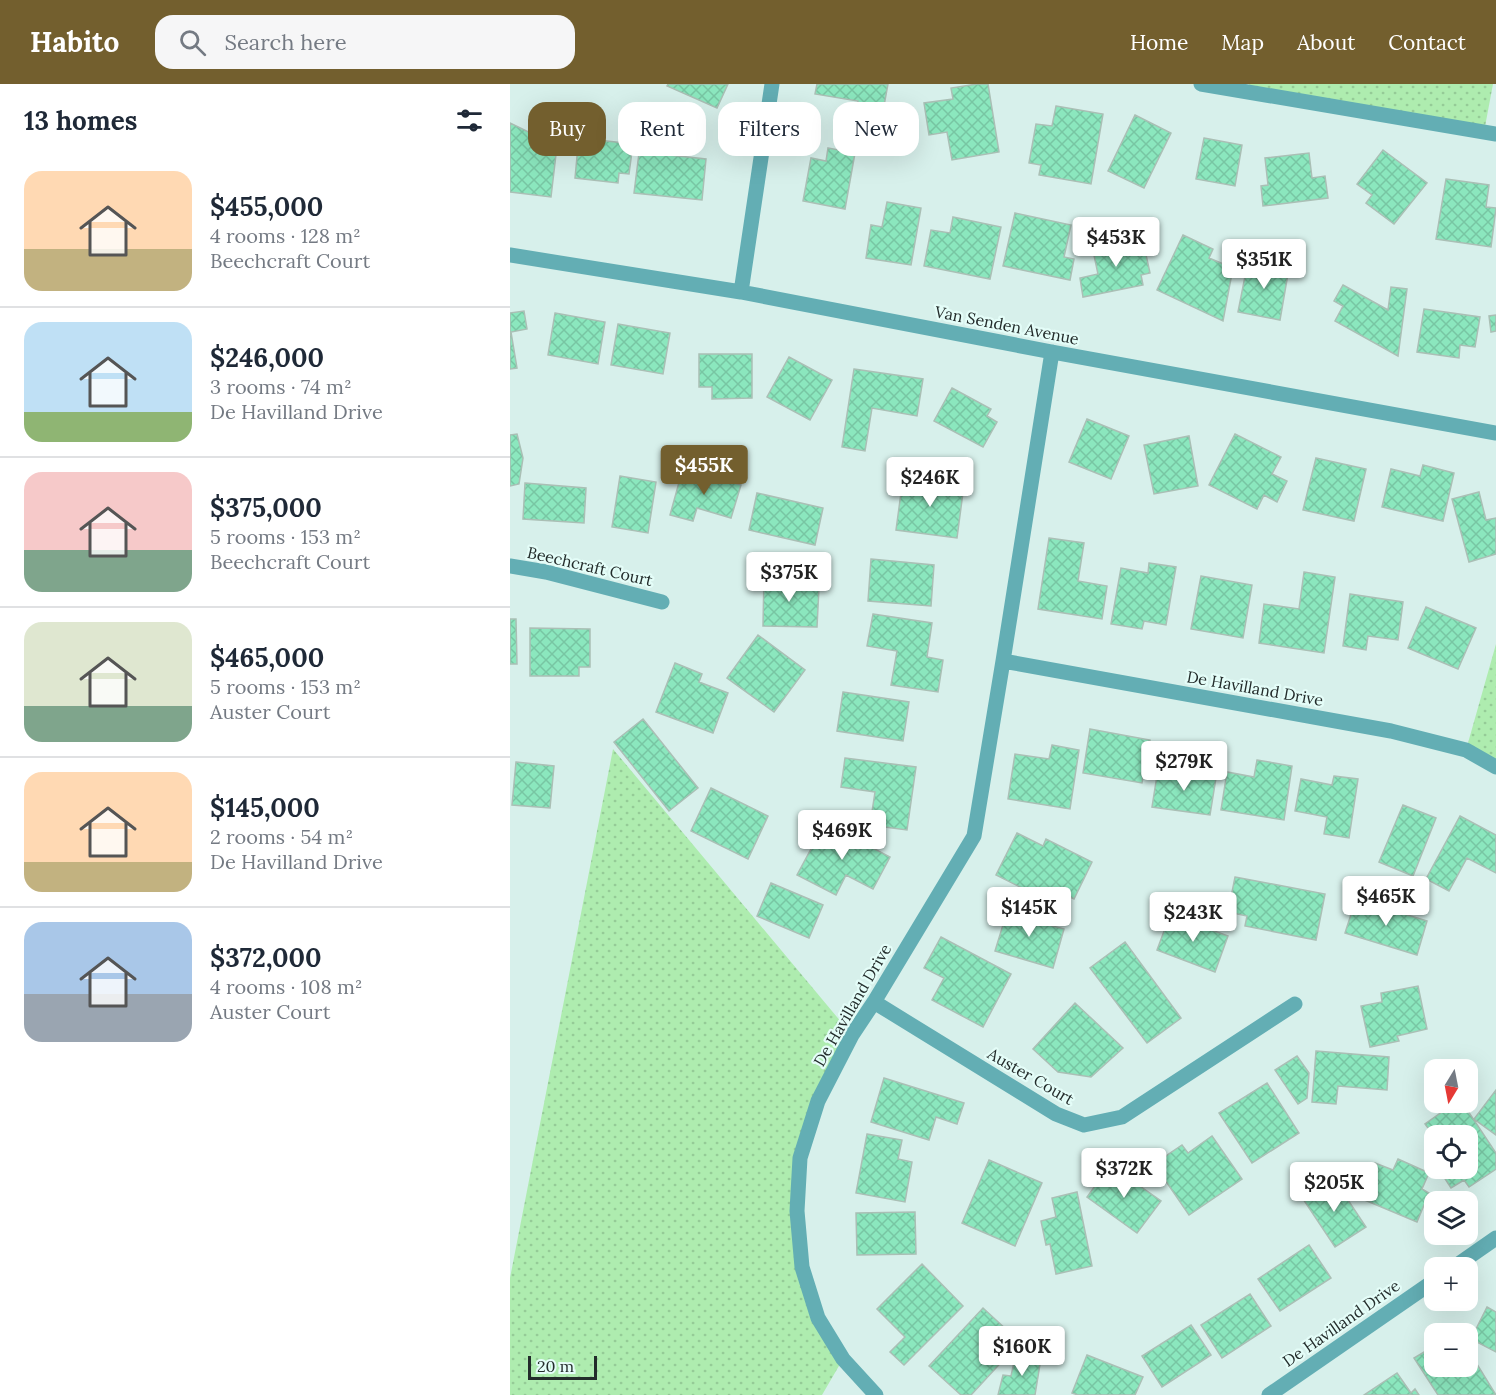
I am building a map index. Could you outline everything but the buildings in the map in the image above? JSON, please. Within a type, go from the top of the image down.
[{"type":"street","points":[[741,292],[772,84]]},
{"type":"street","points":[[1201,84],[1496,134]]},
{"type":"street","name":"Van Senden Avenue","points":[[510,255],[741,292],[1052,352],[1496,433]]},
{"type":"street","name":"De Havilland Drive","points":[[876,1395],[843,1359],[818,1318],[802,1267],[797,1211],[800,1158],[818,1101],[852,1035],[974,836],[1004,662],[1052,352]]},
{"type":"street","name":"Beechcraft Court","points":[[510,566],[546,572],[662,602]]},
{"type":"street","name":"De Havilland Drive","points":[[1004,662],[1391,731],[1466,750],[1496,767]]},
{"type":"street","name":"Auster Court","points":[[874,1002],[1056,1114],[1084,1125],[1122,1117],[1295,1004]]},
{"type":"street","points":[[1469,1257],[1496,1238]]},
{"type":"street","name":"De Havilland Drive","points":[[1269,1395],[1424,1288]]},
{"type":"green space","points":[[1249,84],[1493,84],[1484,132],[1247,93]]},
{"type":"green space","points":[[1496,644],[1496,767],[1466,750]]},
{"type":"green space","points":[[613,749],[852,1035],[800,1158],[802,1267],[843,1359],[822,1395],[510,1395],[510,1278]]}]
